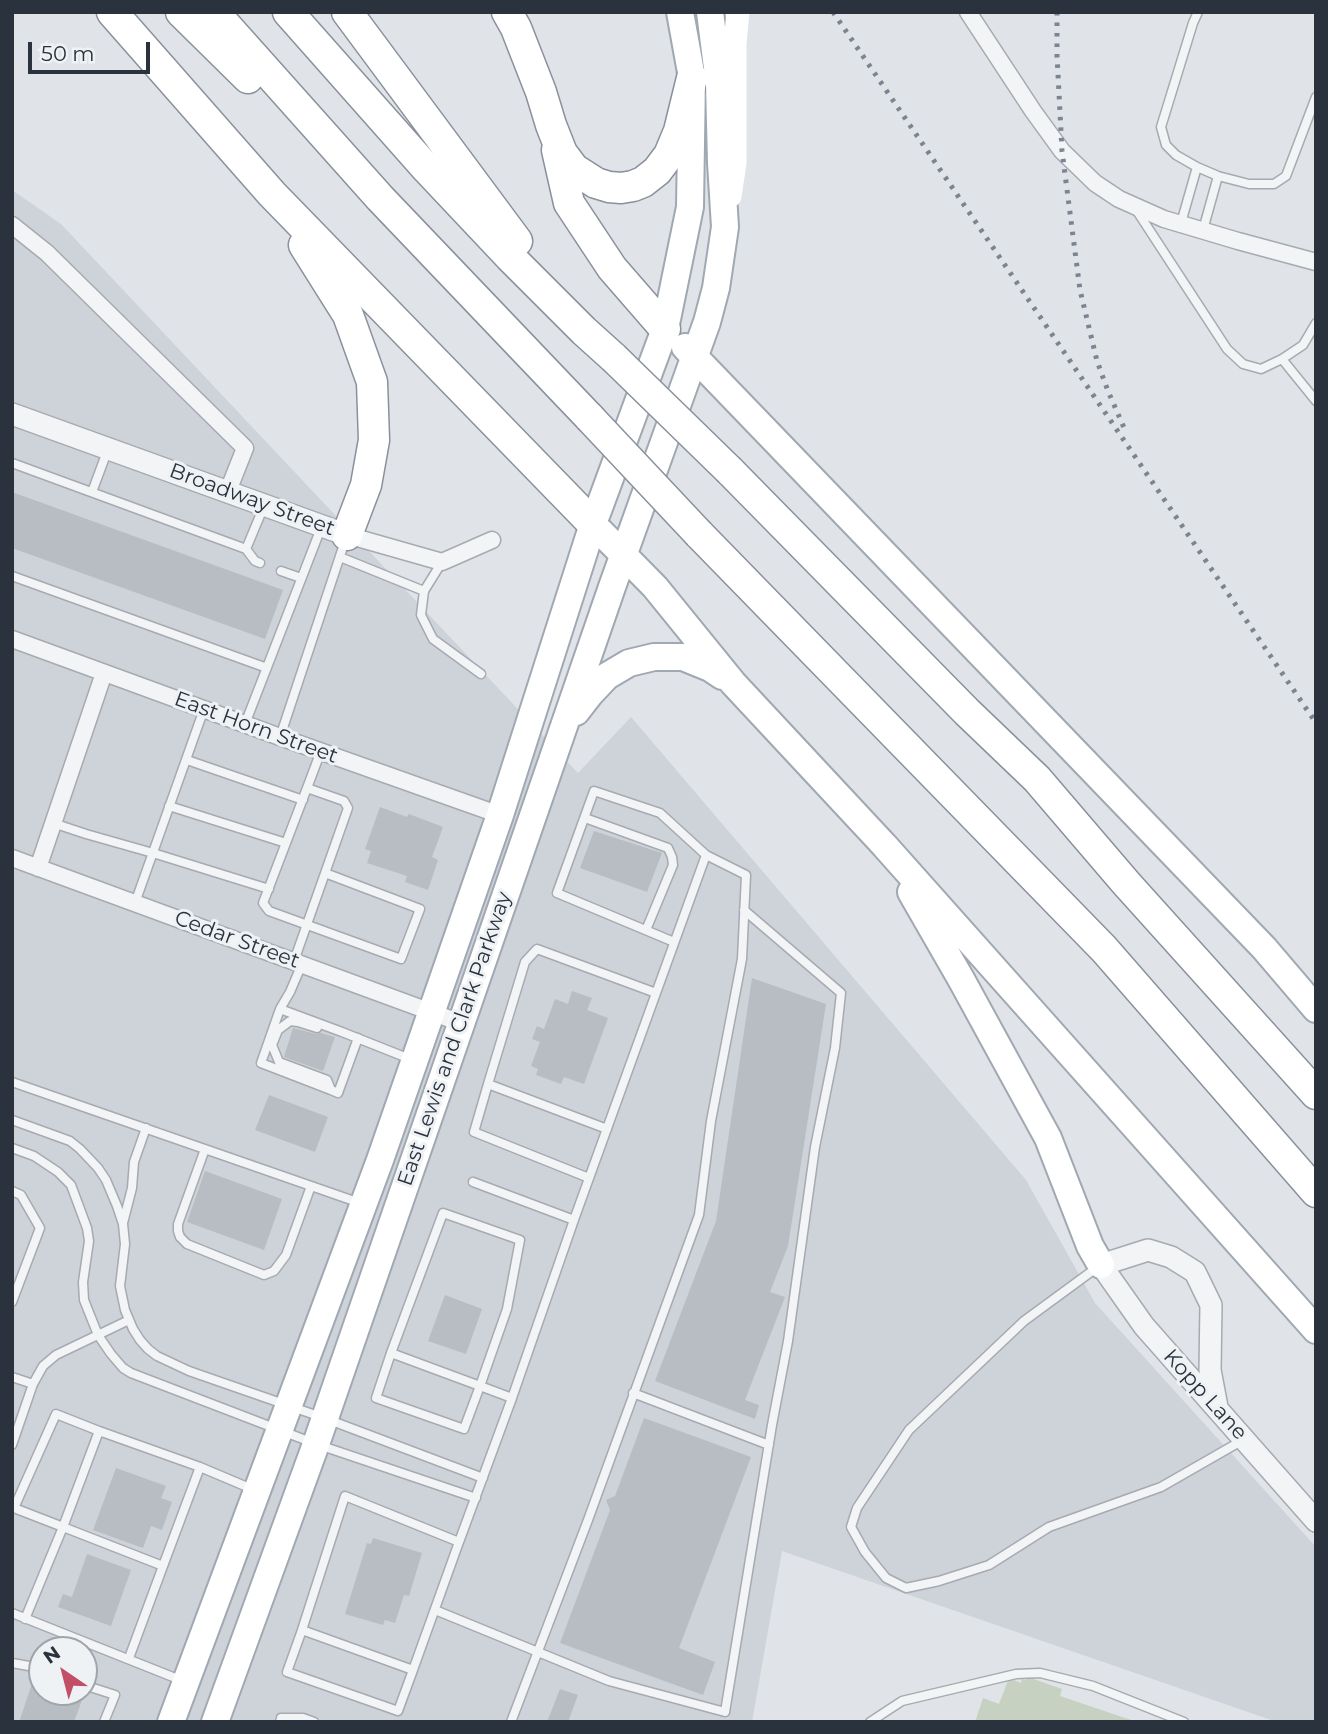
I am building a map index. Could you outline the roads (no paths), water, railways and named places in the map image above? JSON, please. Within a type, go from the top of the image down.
[{"type":"highway","points":[[111,12],[272,194],[593,524]]},
{"type":"highway","points":[[181,12],[503,326]]},
{"type":"highway","points":[[214,12],[380,198],[699,534],[1104,949],[1316,1192]]},
{"type":"highway","points":[[288,12],[427,169],[510,257],[730,471],[967,712],[1037,779],[1126,883],[1316,1094]]},
{"type":"highway","points":[[346,12],[584,331]]},
{"type":"highway","points":[[507,12],[541,92],[569,203],[612,268],[665,329]]},
{"type":"highway","points":[[551,125],[562,153],[574,169],[596,183],[609,187],[633,186],[657,171],[669,155],[679,131],[692,78]]},
{"type":"highway","points":[[272,194],[348,315],[372,382],[374,440],[366,485],[337,539]]},
{"type":"main road","name":"East Lewis and Clark Parkway","points":[[171,1722],[415,1061],[500,815],[593,524],[665,329],[690,207],[692,78],[680,12]]},
{"type":"main road","name":"East Lewis and Clark Parkway","points":[[215,1722],[316,1444],[707,322],[716,288],[725,227],[719,83],[710,12]]},
{"type":"main road","points":[[725,227],[735,163],[738,12]]},
{"type":"main road","points":[[665,329],[695,356],[1254,938],[1316,1009]]},
{"type":"main road","points":[[593,524],[655,587],[733,683],[884,845],[1316,1330]]},
{"type":"main road","points":[[564,727],[607,676],[629,663],[654,657],[683,657],[710,668],[733,683]]},
{"type":"main road","points":[[884,845],[1048,1138],[1090,1246],[1101,1265]]},
{"type":"street","points":[[968,12],[1033,111],[1062,150],[1095,183],[1119,199],[1164,219],[1316,262]]},
{"type":"street","points":[[12,225],[47,253],[245,448],[228,491]]},
{"type":"street","name":"Broadway Street","points":[[12,414],[264,504],[337,539],[442,562]]},
{"type":"street","points":[[442,562],[492,540]]},
{"type":"street","name":"East Horn Street","points":[[12,639],[500,815]]},
{"type":"street","points":[[38,868],[104,673]]},
{"type":"street","name":"Cedar Street","points":[[12,859],[461,1023]]},
{"type":"street","points":[[1101,1265],[1148,1250],[1171,1257],[1195,1272],[1211,1305],[1210,1370],[1217,1408]]},
{"type":"street","name":"Kopp Lane","points":[[1101,1265],[1144,1326],[1316,1521]]},
{"type":"lane","points":[[1198,12],[1192,23],[1161,127],[1166,145],[1176,155],[1218,176],[1249,184],[1274,184],[1286,176],[1316,97]]},
{"type":"lane","points":[[1181,223],[1197,167]]},
{"type":"lane","points":[[1203,230],[1218,176]]},
{"type":"lane","points":[[1134,206],[1227,349],[1243,364],[1261,369],[1282,359],[1303,345],[1316,323]]},
{"type":"lane","points":[[1282,359],[1316,401]]},
{"type":"lane","points":[[92,492],[109,449]]},
{"type":"lane","points":[[12,463],[246,548],[255,561],[260,563]]},
{"type":"lane","points":[[246,548],[264,504]]},
{"type":"lane","points":[[245,724],[301,578],[337,539]]},
{"type":"lane","points":[[337,539],[424,591]]},
{"type":"lane","points":[[280,737],[337,539]]},
{"type":"lane","points":[[442,562],[424,591],[421,615],[433,639],[481,674]]},
{"type":"lane","points":[[281,571],[301,578]]},
{"type":"lane","points":[[12,576],[267,667]]},
{"type":"lane","points":[[135,903],[204,709]]},
{"type":"lane","points":[[321,751],[263,903],[269,911],[401,959],[419,909],[325,873]]},
{"type":"lane","points":[[187,760],[303,800]]},
{"type":"lane","points":[[307,788],[344,801],[348,808],[307,925],[290,992],[280,1009],[261,1063],[338,1093],[358,1038]]},
{"type":"lane","points":[[511,1722],[699,1215],[705,1160],[742,959],[746,875],[706,855],[660,813],[594,791],[557,893],[674,942]]},
{"type":"lane","points":[[169,806],[286,843]]},
{"type":"lane","points":[[585,818],[668,848],[673,857],[673,865],[646,930]]},
{"type":"lane","points":[[53,822],[269,889]]},
{"type":"lane","points":[[394,1722],[706,855]]},
{"type":"lane","points":[[724,1722],[788,1341],[815,1147],[835,1048],[841,993],[744,909]]},
{"type":"lane","points":[[589,1178],[474,1132],[526,962],[537,949],[656,993]]},
{"type":"lane","points":[[280,1009],[415,1061]]},
{"type":"lane","points":[[331,1090],[327,1080],[279,1062],[272,1045],[278,1030],[290,1021],[337,1035],[342,1031]]},
{"type":"lane","points":[[12,1082],[363,1204]]},
{"type":"lane","points":[[488,1084],[607,1129]]},
{"type":"lane","points":[[12,1120],[70,1142],[80,1149],[106,1180],[123,1224],[125,1244],[120,1286],[122,1301],[129,1320],[148,1349],[284,1418],[316,1444],[476,1498]]},
{"type":"lane","points":[[123,1224],[132,1188],[134,1162],[146,1128]]},
{"type":"lane","points":[[12,1148],[34,1156],[58,1172],[71,1185],[87,1228],[89,1250],[83,1282],[84,1300],[98,1335],[123,1368],[131,1373],[284,1418],[324,1418],[483,1478]]},
{"type":"lane","points":[[205,1149],[178,1224],[180,1237],[187,1244],[264,1275],[274,1271],[286,1255],[311,1186]]},
{"type":"lane","points":[[474,1182],[574,1220]]},
{"type":"lane","points":[[12,1191],[22,1195],[40,1228],[12,1302]]},
{"type":"lane","points":[[443,1213],[520,1240],[507,1310],[464,1429],[376,1398],[391,1353],[443,1213]]},
{"type":"lane","points":[[1101,1265],[1024,1321],[909,1430],[857,1508],[850,1527],[865,1552],[886,1578],[906,1588],[989,1565],[1049,1527],[1161,1487],[1244,1439]]},
{"type":"lane","points":[[12,1445],[33,1384],[43,1366],[56,1354],[129,1320]]},
{"type":"lane","points":[[391,1353],[512,1398]]},
{"type":"lane","points":[[12,1377],[33,1384]]},
{"type":"lane","points":[[634,1393],[769,1445]]},
{"type":"lane","points":[[163,1566],[63,1527],[13,1511],[56,1414],[257,1491]]},
{"type":"lane","points":[[25,1619],[99,1431]]},
{"type":"lane","points":[[129,1658],[200,1467]]},
{"type":"lane","points":[[398,1711],[287,1672],[345,1496],[459,1542]]},
{"type":"lane","points":[[435,1610],[608,1681],[725,1712]]},
{"type":"lane","points":[[12,1613],[186,1682]]},
{"type":"lane","points":[[302,1630],[413,1670]]},
{"type":"lane","points":[[870,1722],[902,1701],[1016,1674],[1040,1673],[1093,1686],[1184,1722]]},
{"type":"lane","points":[[98,1690],[115,1695],[104,1722]]},
{"type":"lane","points":[[280,1722],[281,1718],[303,1718],[314,1722]]},
{"type":"railway","points":[[833,12],[1316,723]]},
{"type":"railway","points":[[1057,12],[1062,151],[1080,290],[1097,361],[1125,430]]}]
